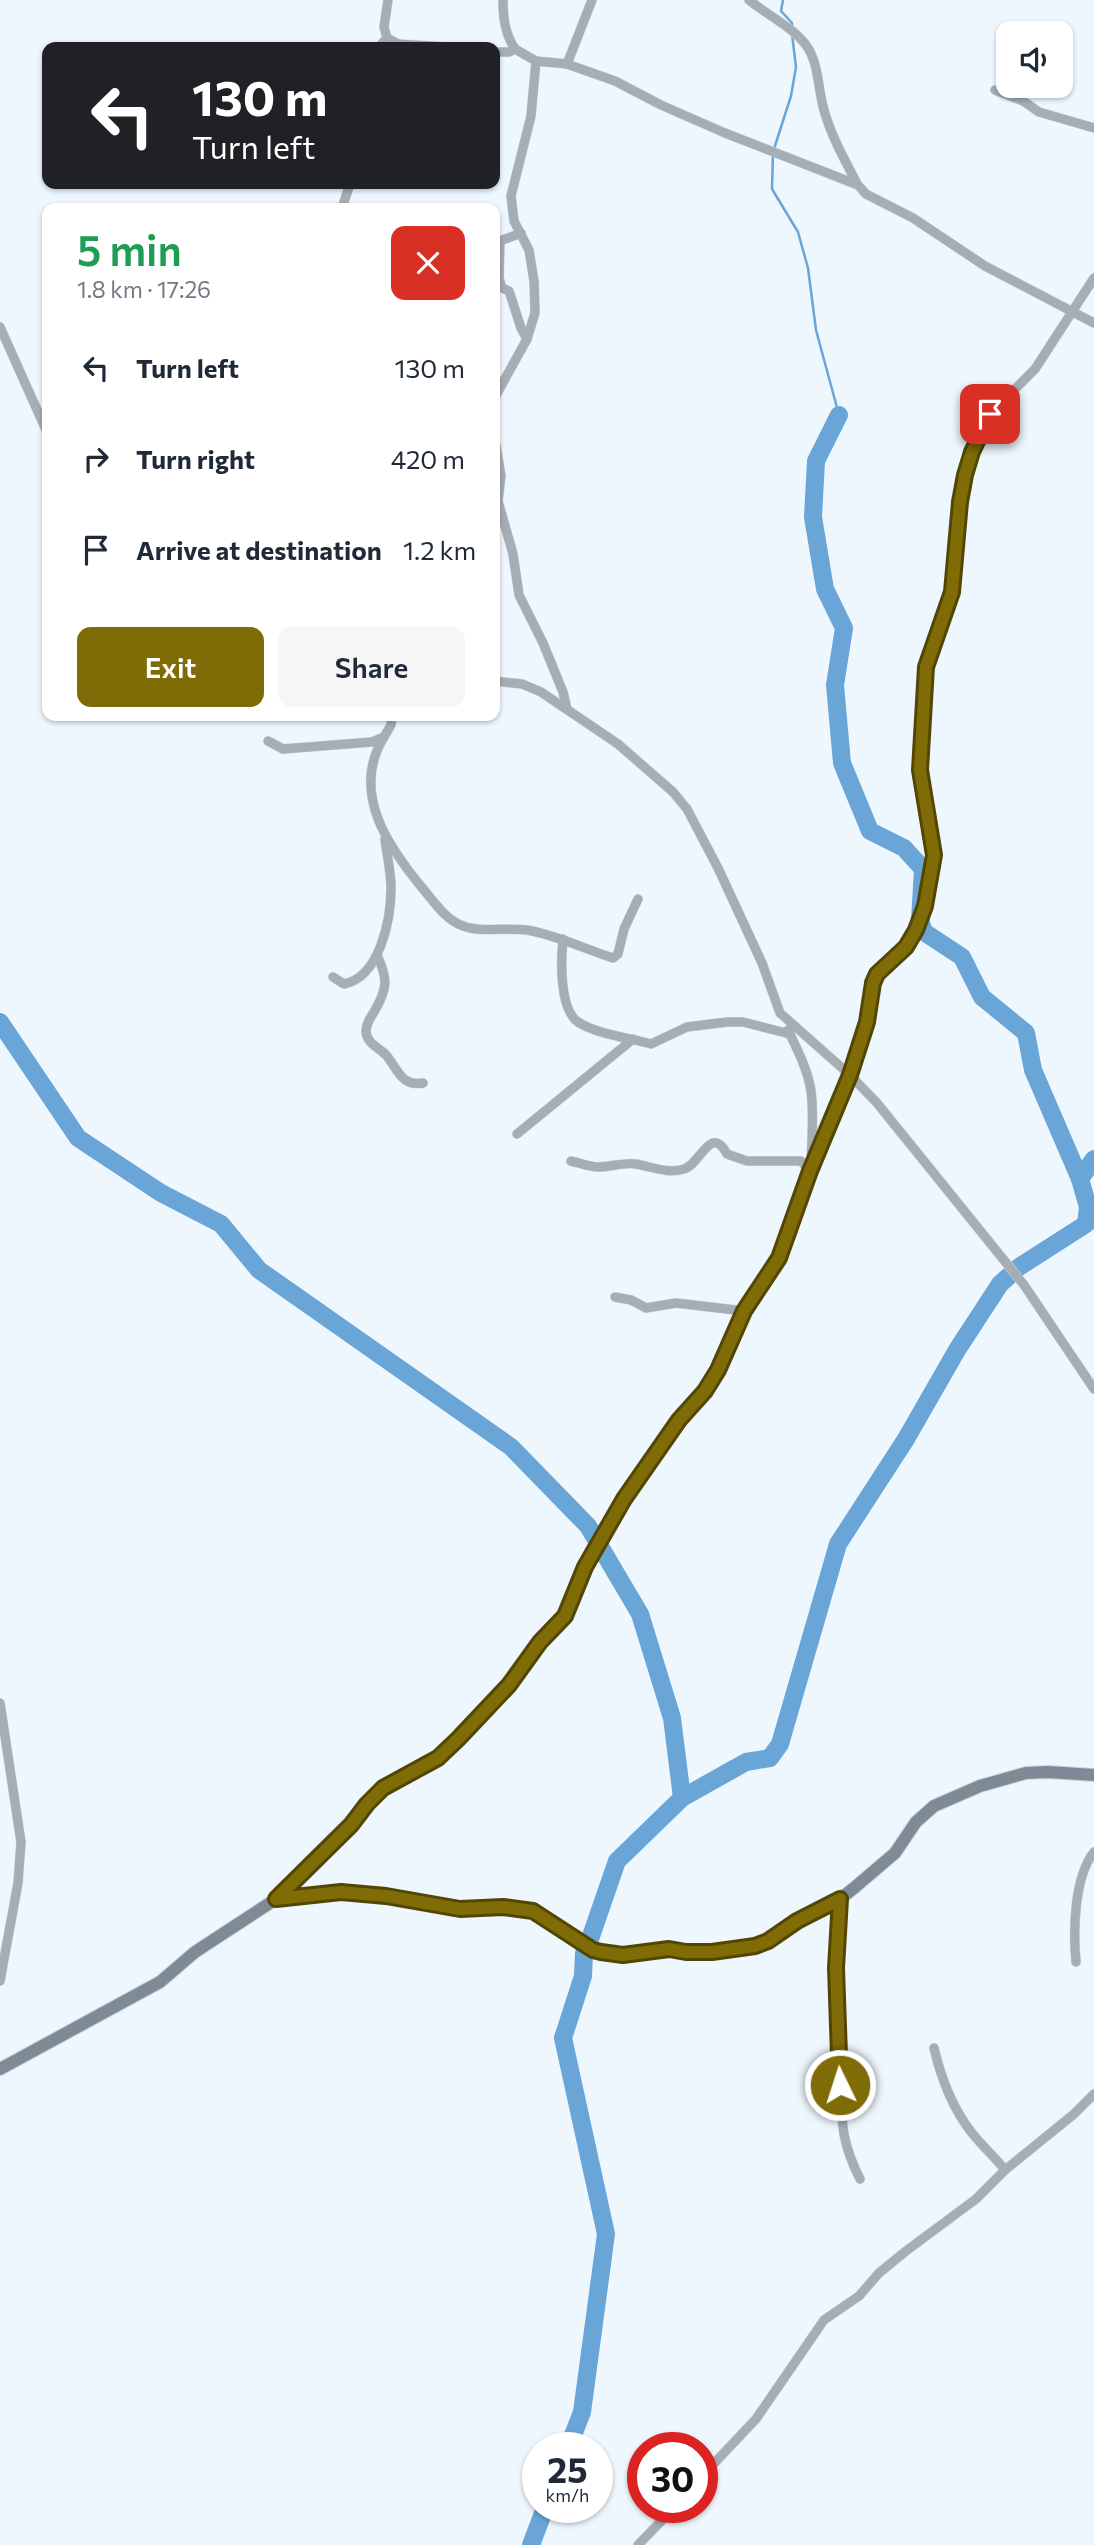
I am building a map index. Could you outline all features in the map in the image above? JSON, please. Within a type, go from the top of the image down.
[{"type":"street","points":[[388,0],[384,27],[387,38],[394,42]]},
{"type":"street","points":[[503,0],[503,16],[510,41],[515,49],[536,61],[567,64],[615,81],[725,133],[858,185]]},
{"type":"street","points":[[567,64],[592,0]]},
{"type":"street","points":[[749,0],[802,39],[808,48],[813,58],[832,134],[858,185],[866,194],[913,219],[985,266],[1094,323]]},
{"type":"street","points":[[383,42],[387,38]]},
{"type":"street","points":[[500,52],[515,49]]},
{"type":"street","points":[[500,388],[527,339],[535,313],[529,250],[512,211],[511,196],[531,116],[536,61]]},
{"type":"street","points":[[995,90],[1023,101],[1039,112],[1094,128]]},
{"type":"street","points":[[500,241],[521,233]]},
{"type":"street","points":[[0,2069],[160,1982],[195,1952],[276,1899],[351,1825],[383,1788],[438,1758],[458,1739],[509,1685],[540,1642],[565,1616],[585,1567],[624,1499],[718,1370],[744,1311],[779,1258],[810,1171],[850,1075],[867,1022],[877,974],[906,947],[925,906],[934,855],[920,770],[923,691],[930,651],[952,592],[960,502],[972,452],[990,414],[1034,369],[1094,278]]},
{"type":"street","points":[[500,281],[502,288],[509,291],[527,339]]},
{"type":"street","points":[[0,327],[42,421]]},
{"type":"street","points":[[500,508],[513,554],[519,594],[564,692],[567,709]]},
{"type":"street","points":[[500,682],[522,684],[541,692],[567,709],[647,766],[687,809],[748,933],[811,1089],[813,1113],[810,1171]]},
{"type":"street","points":[[391,721],[376,749],[372,765],[370,790],[375,814],[401,863],[433,902],[462,926],[529,930],[563,939],[613,958],[618,954],[624,929],[638,899]]},
{"type":"street","points":[[268,741],[283,750],[348,745],[384,737]]},
{"type":"street","points":[[333,977],[344,984],[356,982],[368,970],[377,955],[391,891],[384,834]]},
{"type":"street","points":[[563,939],[561,966],[564,991],[569,1009],[577,1021],[651,1044],[687,1027],[727,1022],[743,1022],[790,1034]]},
{"type":"street","points":[[377,955],[385,974],[385,989],[368,1022],[366,1033],[370,1042],[386,1055],[400,1077],[414,1084],[423,1083]]},
{"type":"street","points":[[780,1013],[850,1075],[877,1103],[1024,1285],[1094,1389]]},
{"type":"street","points":[[517,1134],[634,1039]]},
{"type":"street","points":[[572,1161],[597,1167],[637,1164],[663,1171],[683,1170],[693,1166],[709,1144],[717,1144],[723,1147],[727,1154],[747,1161],[801,1161],[810,1171]]},
{"type":"street","points":[[615,1297],[631,1300],[646,1308],[676,1303],[744,1311]]},
{"type":"street","points":[[0,1703],[21,1842],[18,1883],[0,1981]]},
{"type":"street","points":[[276,1899],[341,1892],[386,1896],[460,1909],[523,1908],[533,1911],[593,1950],[623,1955],[669,1949],[712,1952],[755,1946],[840,1899],[895,1853],[916,1822],[934,1806],[980,1786],[1026,1773],[1094,1775]]},
{"type":"street","points":[[1076,1962],[1073,1933],[1082,1873],[1094,1852]]},
{"type":"street","points":[[840,1899],[836,1968],[841,2122],[848,2151],[860,2179]]},
{"type":"street","points":[[934,2048],[940,2071],[956,2107],[973,2134],[1005,2170]]},
{"type":"street","points":[[718,2459],[756,2419],[824,2320],[859,2296],[879,2273],[976,2199],[1005,2170],[1074,2114],[1094,2094]]},
{"type":"street","points":[[638,2545],[659,2523]]},
{"type":"waterway","points":[[783,0],[781,11],[792,23],[792,28]]},
{"type":"waterway","points":[[792,34],[796,67],[791,96],[773,152],[772,189],[798,232],[808,268],[816,330],[839,415]]},
{"type":"waterway","points":[[839,415],[816,461],[813,517],[825,589],[844,628],[835,685],[842,763],[870,831],[904,848],[923,869],[920,920],[924,932],[962,957],[982,997],[1026,1033],[1033,1070],[1080,1179]]},
{"type":"waterway","points":[[0,1022],[78,1138],[161,1193],[221,1224],[259,1270],[511,1447],[588,1526],[640,1614],[672,1718],[682,1798]]},
{"type":"waterway","points":[[590,1939],[617,1861],[682,1798],[746,1762],[770,1758],[780,1744],[838,1544],[906,1439],[957,1350],[1000,1284],[1019,1267],[1086,1224],[1088,1207],[1080,1179],[1094,1159]]},
{"type":"waterway","points":[[574,2432],[582,2412],[606,2234],[563,2038],[583,1976],[584,1953]]},
{"type":"waterway","points":[[531,2545],[539,2523]]},
{"type":"route","points":[[840,2085],[836,1968],[840,1899],[755,1946],[712,1952],[669,1949],[623,1955],[593,1950],[533,1911],[523,1908],[460,1909],[386,1896],[341,1892],[276,1899],[351,1825],[383,1788],[438,1758],[458,1739],[509,1685],[540,1642],[565,1616],[585,1567],[624,1499],[679,1420],[705,1391],[718,1370],[744,1311],[779,1258],[810,1171],[850,1075],[864,1034],[873,983],[885,965],[906,947],[925,906],[934,855],[920,770],[926,667],[952,592],[965,475],[972,452],[990,414]]}]
